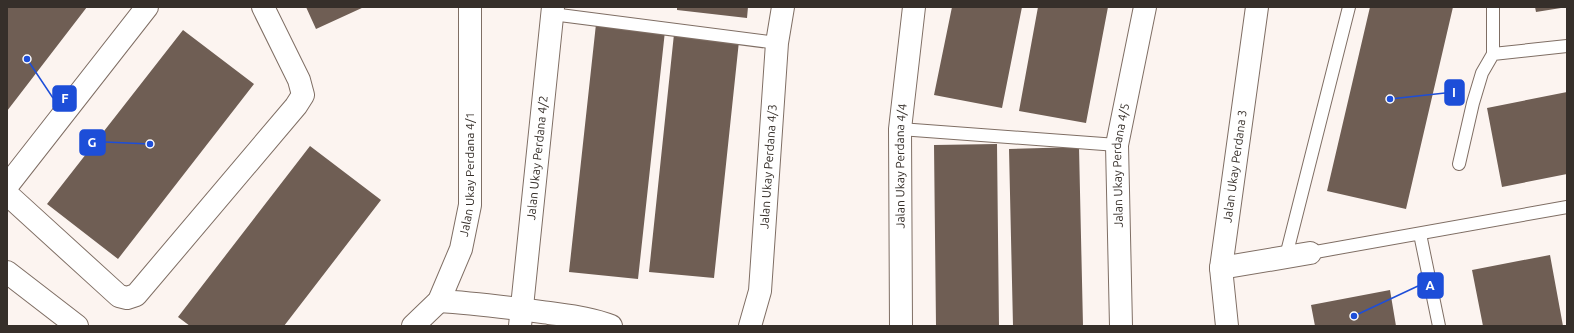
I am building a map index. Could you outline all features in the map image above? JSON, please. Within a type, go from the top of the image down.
[{"type":"street","points":[[7,186],[146,7]]},
{"type":"street","points":[[7,194],[119,296],[127,298],[136,295],[304,95],[299,80],[263,7]]},
{"type":"street","name":"Jalan Ukay Perdana 4/1","points":[[413,326],[439,301],[461,249],[470,205],[470,7]]},
{"type":"street","name":"Jalan Ukay Perdana 4/3","points":[[750,326],[760,291],[777,43],[783,7]]},
{"type":"street","name":"Jalan Ukay Perdana 4/4","points":[[901,326],[900,129],[914,7]]},
{"type":"street","name":"Jalan Ukay Perdana 4/5","points":[[1121,326],[1117,145],[1145,7]]},
{"type":"street","name":"Jalan Ukay Perdana 3","points":[[1227,326],[1221,268],[1257,7]]},
{"type":"street","name":"Jalan Ukay Perdana 4/2","points":[[521,318],[553,11]]},
{"type":"street","points":[[1221,268],[1310,253]]},
{"type":"street","points":[[7,272],[77,326]]},
{"type":"street","points":[[439,301],[479,303],[521,318],[598,321],[611,326]]},
{"type":"lane","points":[[1286,256],[1349,7]]},
{"type":"lane","points":[[1459,164],[1473,103],[1482,73],[1493,54],[1494,7]]},
{"type":"lane","points":[[553,11],[777,43]]},
{"type":"lane","points":[[1493,54],[1519,53],[1567,46]]},
{"type":"lane","points":[[900,129],[1117,145]]},
{"type":"lane","points":[[1310,253],[1567,207]]},
{"type":"lane","points":[[1420,234],[1439,326]]},
{"type":"building","points":[[7,7],[87,7],[7,111]]},
{"type":"building","points":[[306,7],[364,7],[316,29]]},
{"type":"building","points":[[677,7],[748,7],[747,18],[677,10]]},
{"type":"building","points":[[952,7],[1022,7],[1002,108],[934,95]]},
{"type":"building","points":[[1038,7],[1108,7],[1086,123],[1019,111]]},
{"type":"building","points":[[1370,7],[1453,7],[1406,209],[1327,191]]},
{"type":"building","points":[[1535,7],[1561,7],[1561,8],[1536,12]]},
{"type":"building","points":[[596,24],[665,31],[638,279],[569,272]]},
{"type":"building","points":[[183,30],[254,84],[118,259],[47,204]]},
{"type":"building","points":[[674,34],[739,41],[714,278],[649,272]]},
{"type":"building","points":[[1567,92],[1567,174],[1502,187],[1487,108]]},
{"type":"building","points":[[997,144],[999,326],[936,326],[934,145]]},
{"type":"building","points":[[310,146],[381,200],[284,326],[190,326],[178,317]]},
{"type":"building","points":[[1079,147],[1083,326],[1013,326],[1009,149]]},
{"type":"building","points":[[1550,255],[1563,326],[1483,326],[1472,270]]},
{"type":"building","points":[[1390,290],[1396,326],[1315,326],[1311,305]]},
{"type":"place","name":"F","points":[[27,59]]},
{"type":"place","name":"I","points":[[1390,99]]},
{"type":"place","name":"G","points":[[150,144]]},
{"type":"place","name":"A","points":[[1354,316]]}]
